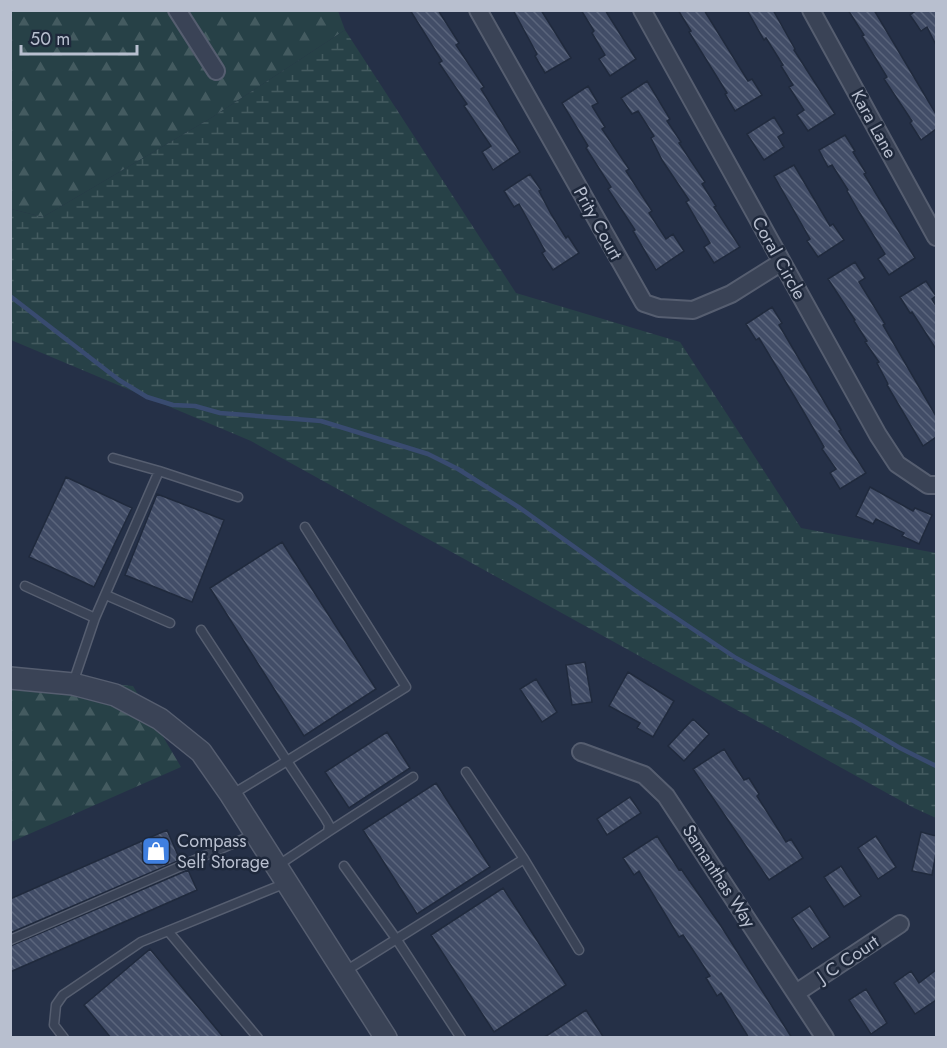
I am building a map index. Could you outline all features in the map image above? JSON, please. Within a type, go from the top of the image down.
[{"type":"street","points":[[177,10],[216,71]]},
{"type":"street","name":"Prity Court","points":[[478,10],[644,303],[659,308],[693,310],[731,294],[782,262]]},
{"type":"street","name":"Coral Circle","points":[[642,10],[878,435],[897,464],[928,484],[936,485]]},
{"type":"street","name":"Kara Lane","points":[[812,10],[936,237]]},
{"type":"street","points":[[10,678],[73,684],[115,695],[160,719],[201,752],[231,795],[386,1038]]},
{"type":"street","name":"Samanthas Way","points":[[581,752],[644,775],[666,796],[825,1038]]},
{"type":"street","name":"J C Court","points":[[796,993],[900,924]]},
{"type":"lane","points":[[113,458],[238,497]]},
{"type":"lane","points":[[73,684],[96,618],[159,471]]},
{"type":"lane","points":[[231,795],[406,687],[305,527]]},
{"type":"lane","points":[[25,586],[96,618]]},
{"type":"lane","points":[[106,595],[170,623]]},
{"type":"lane","points":[[201,630],[325,818],[329,825],[328,832]]},
{"type":"lane","points":[[466,772],[524,859],[579,950]]},
{"type":"lane","points":[[64,1038],[54,1025],[56,1005],[63,995],[141,942],[168,931],[282,874],[328,832],[413,777]]},
{"type":"lane","points":[[10,940],[256,834]]},
{"type":"lane","points":[[344,973],[524,859]]},
{"type":"lane","points":[[344,866],[397,940],[461,1038]]},
{"type":"lane","points":[[168,931],[258,1038]]},
{"type":"green space","points":[[11,11],[338,11],[345,30],[211,118],[43,217],[11,209]]},
{"type":"green space","points":[[345,30],[516,293],[680,342],[801,528],[936,553],[936,818],[914,808],[251,441],[11,340],[11,209],[43,217],[211,118]]},
{"type":"green space","points":[[10,674],[133,686],[181,767],[11,842]]},
{"type":"building","points":[[410,10],[438,10],[459,43],[456,45],[484,87],[481,89],[520,152],[493,170],[482,152],[491,146],[464,106],[467,104],[439,63],[442,61]]},
{"type":"building","points":[[513,10],[541,10],[571,58],[545,73]]},
{"type":"building","points":[[581,10],[605,10],[636,59],[610,76],[599,59],[605,55]]},
{"type":"building","points":[[678,10],[704,10],[748,81],[752,79],[762,95],[735,111],[725,94],[727,93]]},
{"type":"building","points":[[747,10],[773,10],[794,50],[835,114],[808,131],[797,115],[804,110],[789,87],[793,85],[781,66],[783,65],[766,38],[764,40]]},
{"type":"building","points":[[848,10],[874,10],[936,114],[936,129],[921,140],[910,123],[912,121],[884,79],[887,77]]},
{"type":"building","points":[[917,10],[936,10],[936,45],[927,27],[921,31],[910,15]]},
{"type":"building","points":[[647,81],[670,119],[667,121],[681,142],[679,143],[705,182],[702,184],[716,206],[714,207],[740,247],[714,263],[704,247],[710,243],[686,202],[689,200],[662,160],[651,138],[654,136],[638,111],[632,114],[621,98]]},
{"type":"building","points":[[588,86],[598,103],[592,106],[605,127],[602,129],[629,169],[626,171],[652,211],[649,213],[666,239],[673,234],[684,251],[656,270],[633,231],[635,230],[608,189],[611,187],[586,148],[588,146],[562,103]]},
{"type":"building","points":[[774,117],[784,133],[778,137],[784,147],[764,160],[747,134]]},
{"type":"building","points":[[845,135],[866,173],[864,174],[915,258],[889,275],[878,259],[885,254],[848,190],[832,165],[828,167],[819,150]]},
{"type":"building","points":[[794,165],[830,226],[833,224],[844,240],[818,257],[807,241],[810,239],[774,176]]},
{"type":"building","points":[[530,174],[541,190],[539,191],[551,214],[566,238],[568,236],[579,253],[553,270],[542,253],[545,251],[519,204],[514,207],[504,191]]},
{"type":"building","points":[[855,262],[865,278],[859,282],[936,416],[936,437],[923,446],[887,385],[877,363],[879,362],[828,279]]},
{"type":"building","points":[[926,281],[936,296],[932,299],[936,306],[936,349],[900,297]]},
{"type":"building","points":[[772,307],[782,323],[779,325],[841,430],[839,431],[866,473],[840,489],[830,473],[836,469],[822,449],[824,447],[759,338],[756,340],[746,324]]},
{"type":"building","points":[[66,477],[132,508],[94,587],[29,557]]},
{"type":"building","points":[[870,487],[913,511],[915,508],[932,515],[919,544],[902,536],[904,533],[876,519],[873,524],[856,516]]},
{"type":"building","points":[[157,494],[224,520],[192,602],[125,575]]},
{"type":"building","points":[[282,542],[376,689],[304,736],[210,588]]},
{"type":"building","points":[[585,662],[592,702],[572,705],[566,665]]},
{"type":"building","points":[[628,672],[674,701],[653,737],[637,728],[640,723],[609,706]]},
{"type":"building","points":[[536,679],[557,712],[542,722],[520,689]]},
{"type":"building","points":[[693,719],[709,734],[684,761],[668,746]]},
{"type":"building","points":[[387,732],[410,768],[349,808],[325,772]]},
{"type":"building","points":[[724,749],[744,780],[749,778],[759,794],[757,796],[786,842],[791,839],[803,858],[769,880],[693,769]]},
{"type":"building","points":[[436,783],[490,867],[417,914],[363,830]]},
{"type":"building","points":[[630,797],[641,813],[607,835],[597,819]]},
{"type":"building","points":[[167,830],[180,860],[10,933],[10,899]]},
{"type":"building","points":[[921,832],[936,836],[932,875],[912,871]]},
{"type":"building","points":[[657,836],[721,926],[792,1038],[749,1038],[721,993],[717,996],[706,978],[710,976],[683,935],[679,937],[639,871],[634,875],[623,858]]},
{"type":"building","points":[[876,836],[896,867],[878,879],[858,848]]},
{"type":"building","points":[[841,866],[861,896],[844,907],[824,877]]},
{"type":"building","points":[[188,870],[197,890],[10,972],[10,946]]},
{"type":"building","points":[[503,888],[566,985],[494,1032],[431,935]]},
{"type":"building","points":[[810,906],[830,937],[812,949],[792,918]]},
{"type":"building","points":[[150,949],[224,1038],[111,1038],[84,1005]]},
{"type":"building","points":[[936,970],[936,1000],[915,1014],[894,983],[911,971],[919,983]]},
{"type":"building","points":[[866,989],[887,1023],[871,1034],[849,1000]]},
{"type":"building","points":[[586,1010],[604,1038],[543,1038]]},
{"type":"waterway","points":[[10,296],[119,380],[147,397],[173,405],[195,406],[220,413],[321,421],[428,454],[458,469],[520,508],[636,591],[736,658],[936,766]]},
{"type":"place","name":"Compass Self Storage","points":[[156,851]]}]
